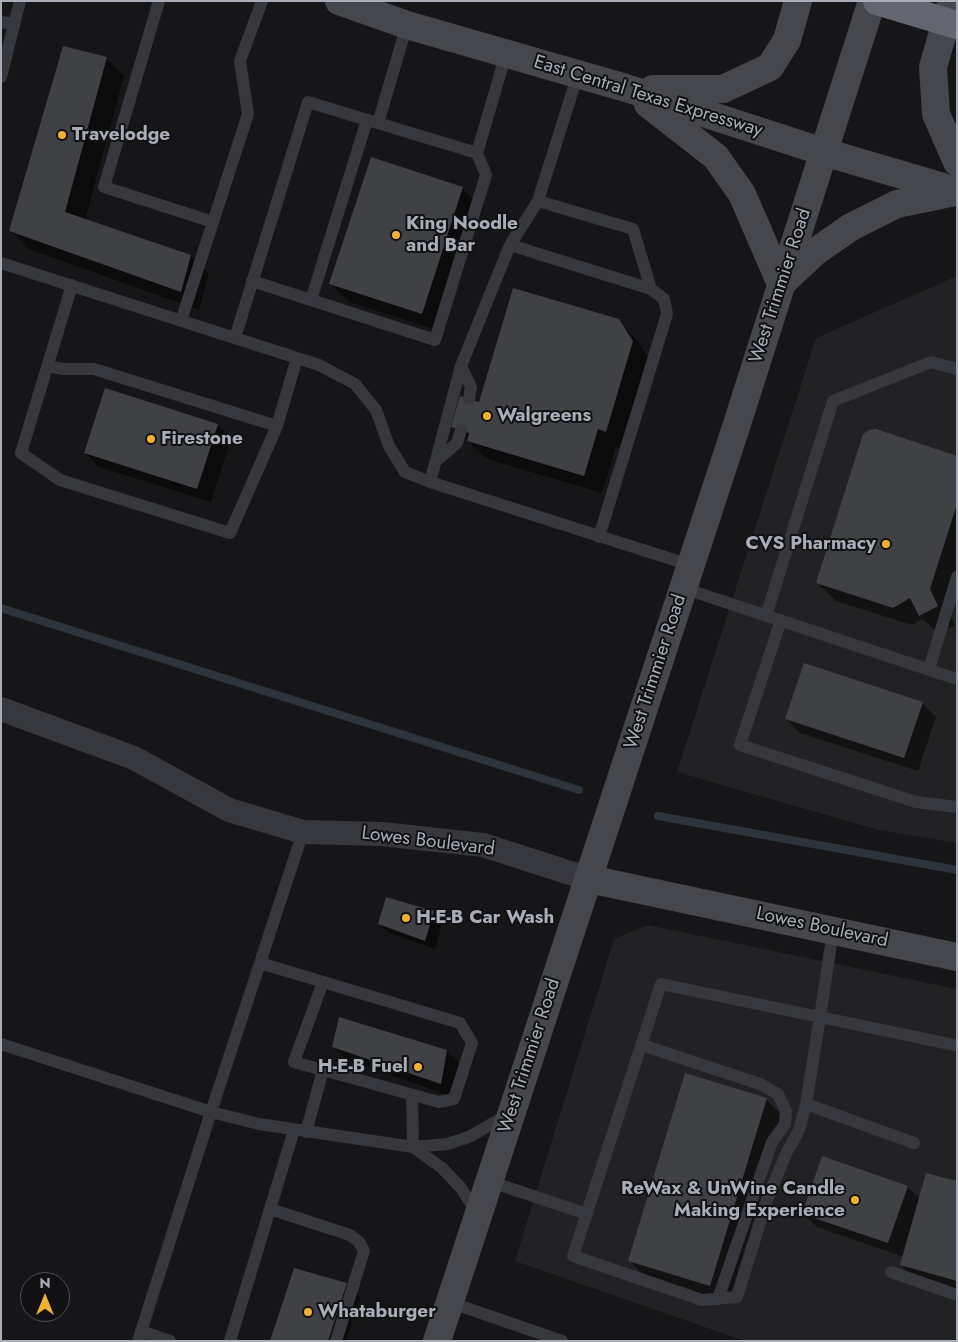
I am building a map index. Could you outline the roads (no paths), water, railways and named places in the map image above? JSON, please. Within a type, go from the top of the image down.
[{"type":"highway","points":[[877,1],[957,25]]},
{"type":"main road","name":"East Central Texas Expressway","points":[[339,1],[407,25],[626,88],[824,152],[957,191]]},
{"type":"main road","points":[[626,88],[723,89],[770,67],[787,40],[798,1]]},
{"type":"main road","name":"West Trimmier Road","points":[[437,1341],[488,1181],[589,879],[872,1]]},
{"type":"main road","points":[[952,1],[933,67],[936,114],[957,162]]},
{"type":"main road","points":[[626,88],[676,124],[716,157],[742,194],[781,284],[815,252],[851,227],[897,204],[957,191]]},
{"type":"main road","name":"Lowes Boulevard","points":[[589,879],[957,957]]},
{"type":"street","name":"Lowes Boulevard","points":[[1,709],[134,758],[230,810],[303,832],[382,834],[483,845],[589,879]]},
{"type":"lane","points":[[1,76],[20,1]]},
{"type":"lane","points":[[159,1],[104,187],[213,222]]},
{"type":"lane","points":[[181,321],[248,114],[240,61],[262,1]]},
{"type":"lane","points":[[1,22],[14,24]]},
{"type":"lane","points":[[311,300],[407,25]]},
{"type":"lane","points":[[252,281],[435,340],[486,175],[477,153],[506,54]]},
{"type":"lane","points":[[430,482],[461,366],[510,246],[538,201],[578,74]]},
{"type":"lane","points":[[235,338],[308,102],[477,153]]},
{"type":"lane","points":[[538,201],[634,229],[652,289]]},
{"type":"lane","points":[[510,246],[652,289],[664,299],[667,314],[599,537]]},
{"type":"lane","points":[[1,263],[319,365],[355,384],[376,410],[389,446],[405,472],[430,482],[599,537],[766,616],[957,678]]},
{"type":"lane","points":[[72,285],[21,453],[60,480],[230,533],[277,426],[297,358]]},
{"type":"lane","points":[[766,616],[833,401],[931,362],[957,369]]},
{"type":"lane","points":[[48,366],[63,369],[94,369],[277,426]]},
{"type":"lane","points":[[461,366],[472,387],[469,399]]},
{"type":"lane","points":[[436,461],[457,443],[461,430]]},
{"type":"lane","points":[[929,669],[957,577]]},
{"type":"lane","points":[[781,620],[740,745],[916,802],[957,807]]},
{"type":"lane","points":[[170,1341],[140,1336],[303,832]]},
{"type":"lane","points":[[833,931],[820,1017],[806,1104],[799,1130],[786,1154],[767,1200],[738,1297],[702,1300],[573,1256],[661,984],[820,1017],[955,1045]]},
{"type":"lane","points":[[260,963],[460,1023],[472,1043],[454,1099],[439,1102],[294,1062],[322,982]]},
{"type":"lane","points":[[1,1044],[211,1112],[259,1124],[413,1147],[447,1144],[469,1138],[511,1113]]},
{"type":"lane","points":[[642,1045],[760,1084],[778,1094],[786,1111],[785,1124],[772,1142],[718,1299]]},
{"type":"lane","points":[[230,1341],[270,1209],[323,1070]]},
{"type":"lane","points":[[412,1095],[413,1147]]},
{"type":"lane","points":[[806,1104],[914,1143]]},
{"type":"lane","points":[[413,1147],[442,1168],[461,1188],[478,1213]]},
{"type":"lane","points":[[488,1181],[587,1214]]},
{"type":"lane","points":[[270,1209],[350,1235],[359,1242],[364,1251],[336,1341]]},
{"type":"lane","points":[[891,1272],[957,1295]]},
{"type":"lane","points":[[449,1302],[562,1341]]},
{"type":"waterway","points":[[1,608],[579,790]]},
{"type":"waterway","points":[[658,816],[957,870]]},
{"type":"place","name":"Travelodge","points":[[62,135]]},
{"type":"place","name":"King Noodle and Bar","points":[[396,235]]},
{"type":"place","name":"Walgreens","points":[[487,416]]},
{"type":"place","name":"Firestone","points":[[151,439]]},
{"type":"place","name":"CVS Pharmacy","points":[[886,544]]},
{"type":"place","name":"H-E-B Car Wash","points":[[406,918]]},
{"type":"place","name":"H-E-B Fuel","points":[[418,1067]]},
{"type":"place","name":"ReWax & UnWine Candle Making Experience","points":[[855,1200]]},
{"type":"place","name":"Whataburger","points":[[308,1312]]}]
